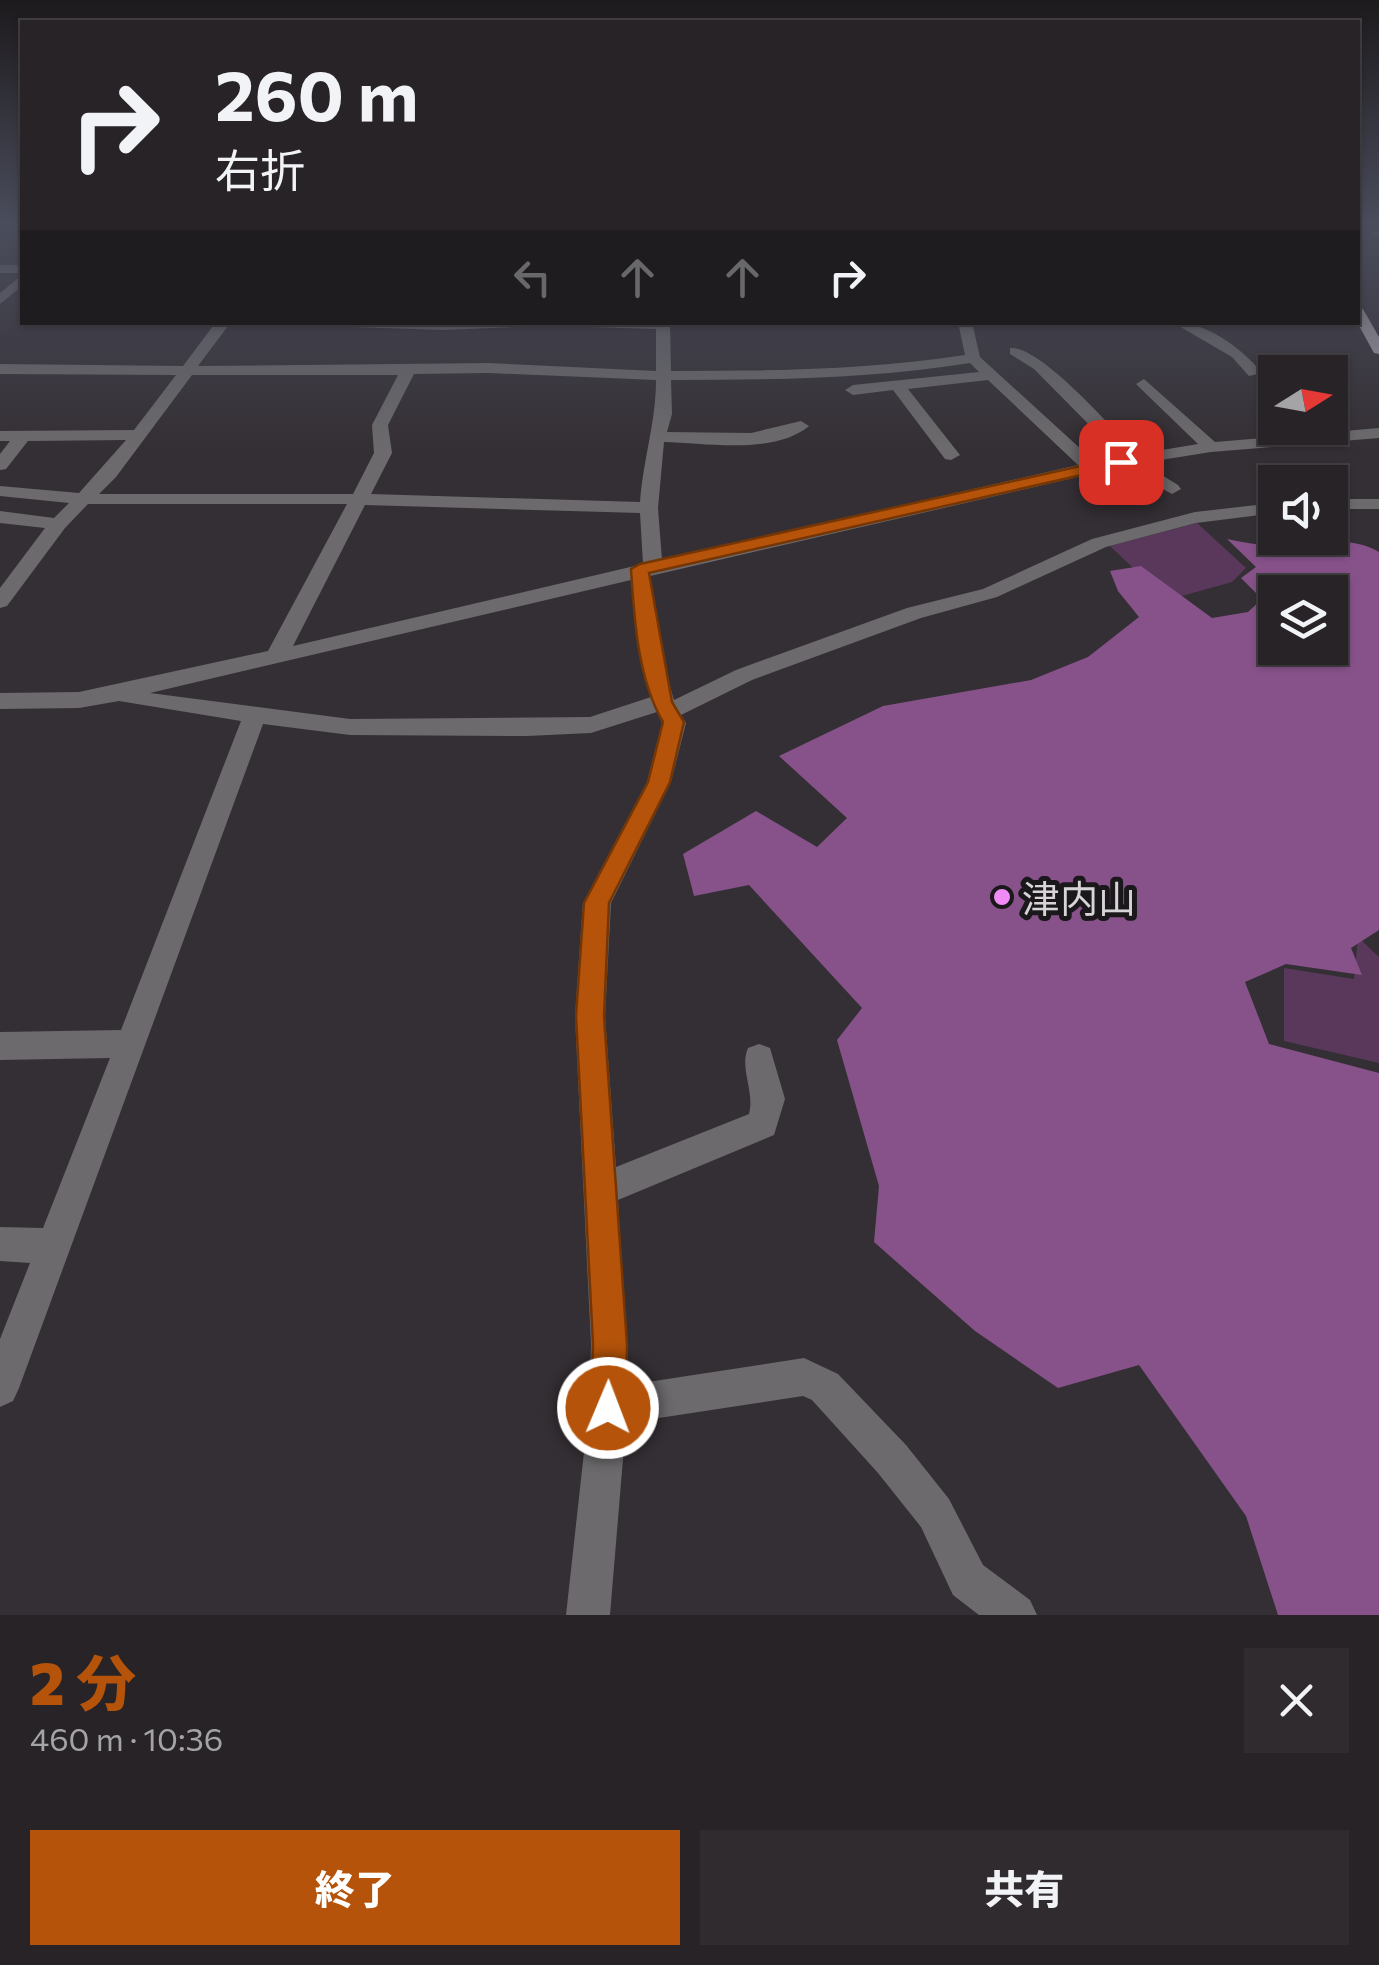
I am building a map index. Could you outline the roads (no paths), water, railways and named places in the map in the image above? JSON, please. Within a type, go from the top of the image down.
[{"type":"main road","points":[[1360,316],[1379,350]]},
{"type":"street","points":[[0,602],[58,524],[98,488],[222,325]]},
{"type":"street","points":[[414,325],[468,325]]},
{"type":"street","points":[[588,1615],[608,1408],[610,1344],[590,1016],[596,903],[659,782],[674,722],[664,707],[642,604],[652,456],[664,414],[663,325]]},
{"type":"street","points":[[966,325],[973,358],[1090,467]]},
{"type":"street","points":[[1184,325],[1237,354],[1254,373]]},
{"type":"street","points":[[1016,351],[1040,366],[1127,460],[1172,489]]},
{"type":"street","points":[[0,369],[408,372],[489,368],[662,376],[837,372],[973,358]]},
{"type":"street","points":[[276,657],[384,454],[380,425],[408,372]]},
{"type":"street","points":[[853,390],[991,374]]},
{"type":"street","points":[[1144,384],[1210,447]]},
{"type":"street","points":[[899,386],[951,455]]},
{"type":"street","points":[[657,437],[766,436],[788,434],[801,426]]},
{"type":"street","points":[[0,702],[79,700],[120,693],[1090,467],[1210,447],[1379,433]]},
{"type":"street","points":[[0,436],[140,434]]},
{"type":"street","points":[[0,464],[23,436]]},
{"type":"street","points":[[0,491],[84,499],[361,498],[648,508]]},
{"type":"street","points":[[1348,504],[1379,504]]},
{"type":"street","points":[[120,693],[149,701],[350,727],[591,725],[664,707],[914,613],[990,593],[1099,543],[1195,518],[1258,510]]},
{"type":"street","points":[[0,517],[58,524]]},
{"type":"street","points":[[0,1388],[255,716]]},
{"type":"street","points":[[0,1046],[131,1044]]},
{"type":"street","points":[[600,1190],[763,1124],[769,1098],[758,1058]]},
{"type":"street","points":[[0,1244],[54,1246]]},
{"type":"street","points":[[608,1408],[804,1377],[825,1387],[892,1459],[935,1514],[968,1580],[1015,1615]]},
{"type":"place","name":"津内山","points":[[1002,897]]}]
